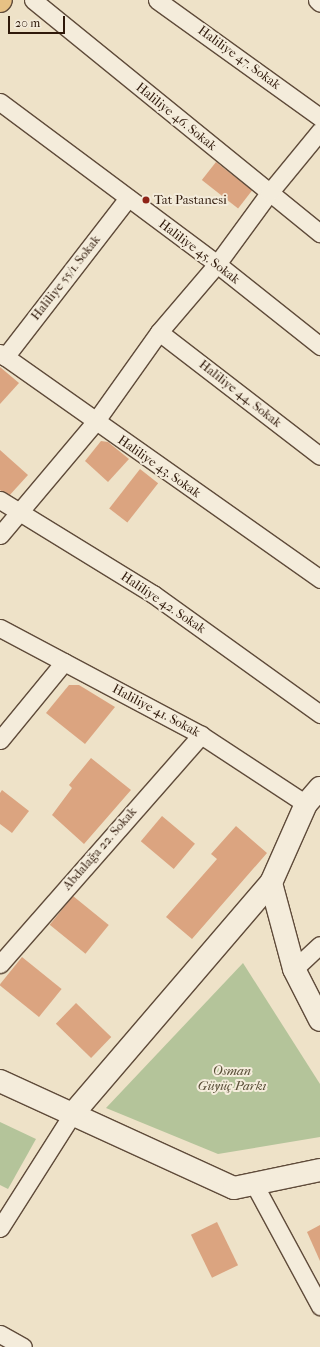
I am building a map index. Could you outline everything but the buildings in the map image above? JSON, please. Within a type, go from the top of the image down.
[{"type":"street","name":"Haliliye 46. Sokak","points":[[33,0],[320,233]]},
{"type":"street","name":"Haliliye 47. Sokak","points":[[157,0],[320,117]]},
{"type":"street","points":[[316,0],[320,3]]},
{"type":"street","name":"Haliliye 45. Sokak","points":[[0,102],[217,264],[320,346]]},
{"type":"street","points":[[0,535],[95,422],[159,332],[217,264],[269,193],[320,131]]},
{"type":"street","name":"Haliliye 55/1. Sokak","points":[[2,355],[128,198]]},
{"type":"street","name":"Haliliye 44. Sokak","points":[[159,332],[320,456]]},
{"type":"street","name":"Haliliye 43. Sokak","points":[[2,355],[95,422],[320,579]]},
{"type":"street","name":"Haliliye 42. Sokak","points":[[0,500],[153,594],[320,714]]},
{"type":"street","name":"Haliliye 41. Sokak","points":[[0,628],[201,734],[313,796]]},
{"type":"street","points":[[0,740],[64,662]]},
{"type":"street","name":"Abdalağa 22. Sokak","points":[[0,964],[201,734]]},
{"type":"street","points":[[0,1228],[71,1116],[271,883],[313,796]]},
{"type":"street","points":[[271,883],[294,969],[320,1020]]},
{"type":"street","points":[[294,969],[320,946]]},
{"type":"street","points":[[0,1081],[71,1116],[234,1188],[320,1170]]},
{"type":"street","points":[[254,1184],[320,1306]]},
{"type":"street","points":[[0,1334],[23,1347]]},
{"type":"green space","name":"Osman Güyüç Parkı","points":[[243,963],[320,1084],[320,1137],[218,1154],[106,1108]]},
{"type":"green space","points":[[0,1122],[36,1139],[8,1189],[0,1185]]},
{"type":"place","name":"Tat Pastanesi","points":[[146,200]]}]
